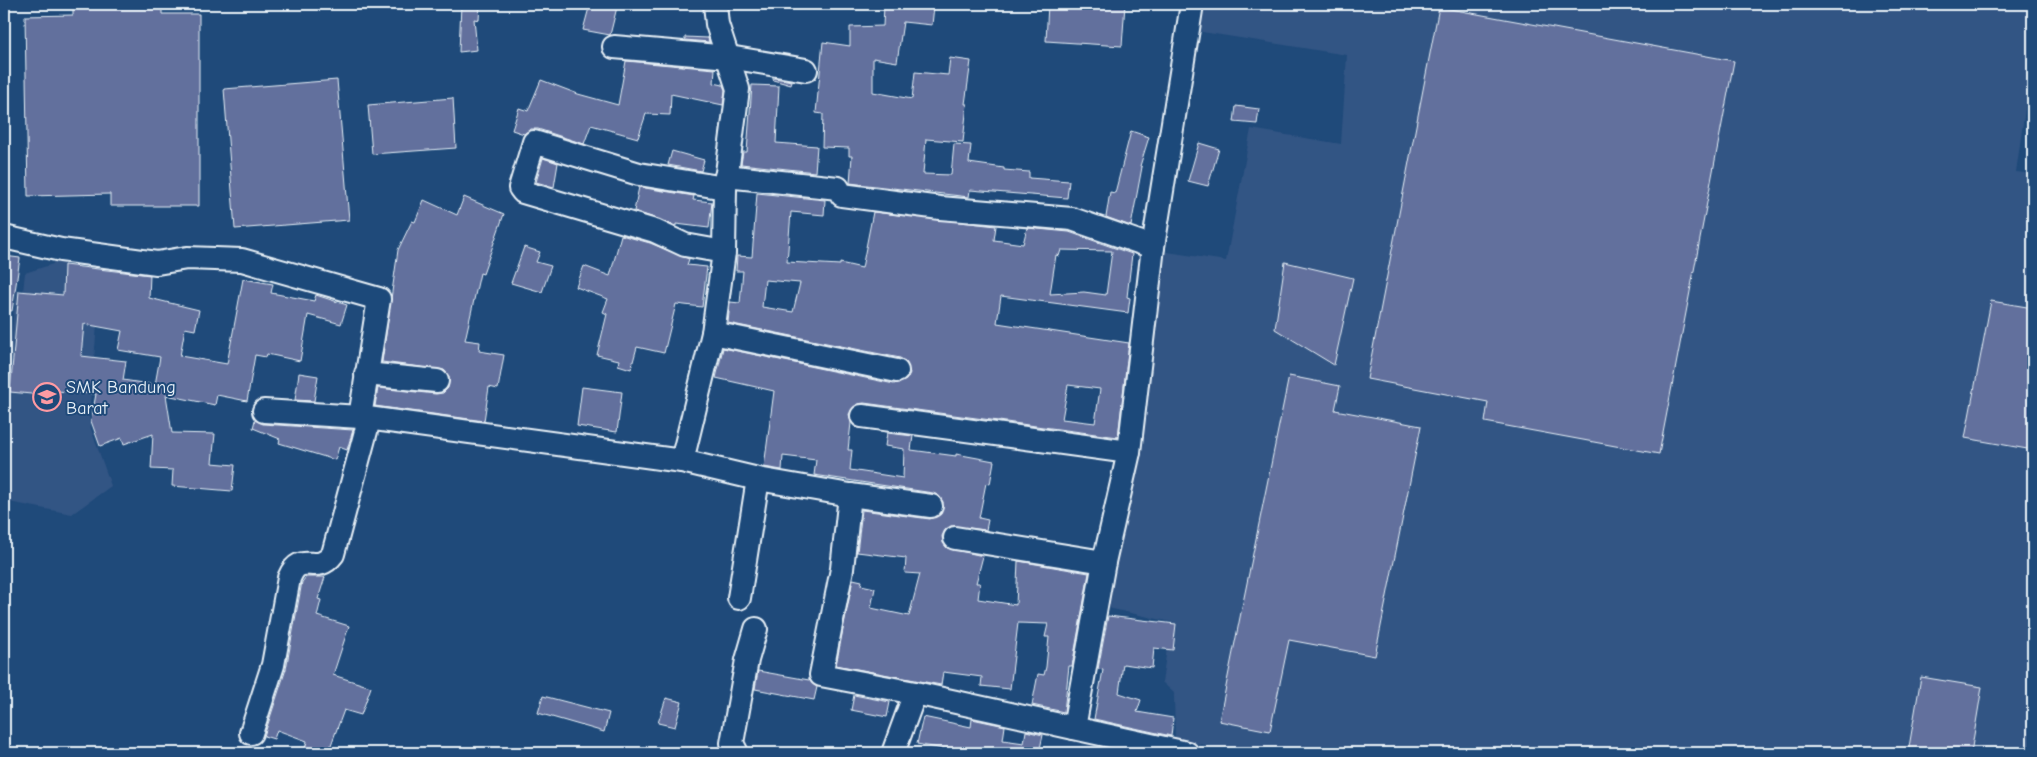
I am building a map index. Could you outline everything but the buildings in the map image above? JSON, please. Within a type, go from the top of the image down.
[{"type":"street","points":[[682,461],[713,333],[724,252],[726,182],[738,89],[717,24],[715,4]]},
{"type":"street","points":[[1074,728],[1104,562],[1129,452],[1153,247],[1192,4]]},
{"type":"street","points":[[614,47],[729,57],[806,70]]},
{"type":"street","points":[[724,252],[685,245],[655,231],[564,202],[522,192],[520,188],[534,142],[639,174],[726,182],[838,188],[842,195],[940,208],[1072,219],[1153,247]]},
{"type":"street","points":[[4,237],[70,252],[157,263],[187,258],[242,260],[379,299],[366,374],[364,418],[333,554],[327,562],[321,564],[298,564],[294,567],[290,578],[273,665],[251,733]]},
{"type":"street","points":[[713,333],[897,371]]},
{"type":"street","points":[[366,374],[437,381]]},
{"type":"street","points":[[264,411],[364,418],[682,461],[758,479],[850,496],[930,506]]},
{"type":"street","points":[[862,416],[1129,452]]},
{"type":"street","points":[[739,598],[758,479]]},
{"type":"street","points":[[850,496],[842,568],[820,673],[828,678],[915,693],[1074,728],[1149,750],[1187,753]]},
{"type":"street","points":[[955,538],[1104,562]]},
{"type":"street","points":[[737,753],[732,743],[747,660],[756,629]]},
{"type":"street","points":[[894,753],[915,693]]},
{"type":"shaded area","points":[[1200,4],[2033,4],[2033,53],[2016,172],[2033,174],[2033,753],[1243,753],[1175,739],[1174,693],[1162,682],[1171,622],[1104,607],[1161,251],[1226,261],[1251,129],[1341,144],[1347,55],[1196,31]]},
{"type":"shaded area","name":"SMK Bandung Barat","points":[[53,256],[66,259],[63,288],[100,291],[89,415],[91,429],[111,486],[72,514],[4,501],[4,378],[8,366],[16,291],[23,292],[25,273],[53,264]]},
{"type":"place","name":"SMK Bandung Barat","points":[[47,397]]}]
